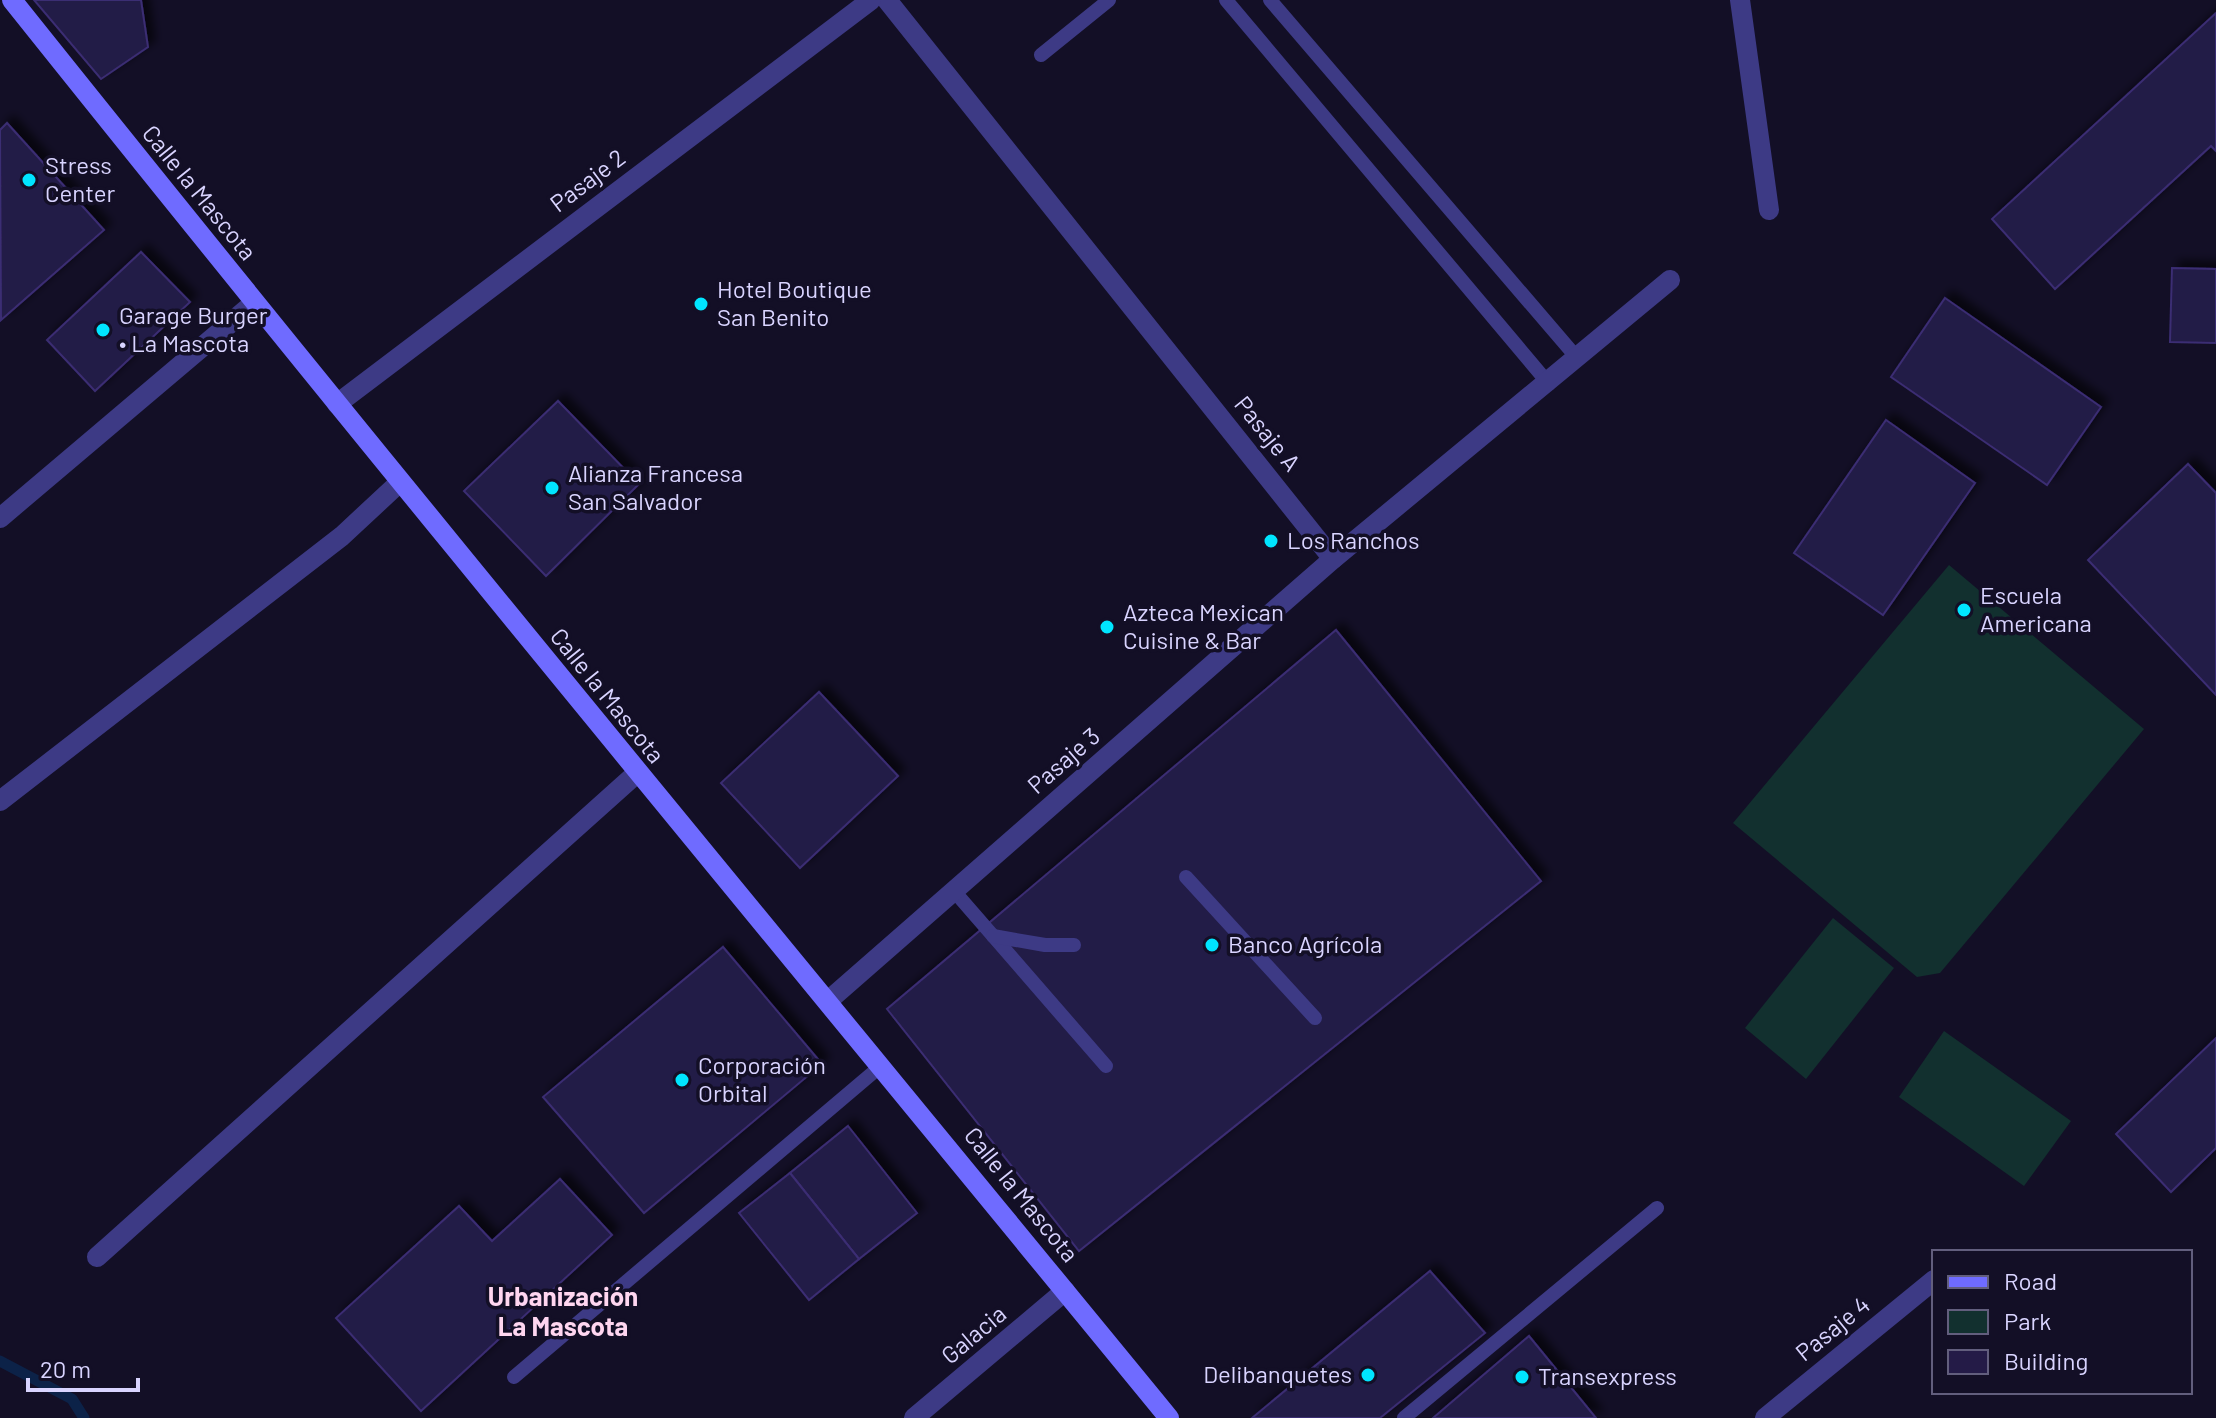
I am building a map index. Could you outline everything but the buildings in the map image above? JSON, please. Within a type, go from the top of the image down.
[{"type":"main road","name":"Calle la Mascota","points":[[12,0],[637,773],[882,1065],[1169,1418]]},
{"type":"street","name":"Pasaje 2","points":[[337,404],[871,0]]},
{"type":"street","name":"Pasaje A","points":[[887,0],[1333,559]]},
{"type":"street","points":[[1740,0],[1769,210]]},
{"type":"street","points":[[1333,559],[1549,384],[1670,280]]},
{"type":"street","points":[[0,518],[254,303]]},
{"type":"street","points":[[0,801],[342,536],[400,482]]},
{"type":"street","name":"Pasaje 3","points":[[828,1001],[1333,559]]},
{"type":"street","points":[[97,1257],[637,773]]},
{"type":"street","name":"Pasaje 4","points":[[1765,1418],[1932,1282]]},
{"type":"street","name":"Galacia","points":[[914,1418],[1065,1291]]},
{"type":"lane","points":[[1041,55],[1109,0]]},
{"type":"lane","points":[[1226,0],[1549,384]]},
{"type":"lane","points":[[1270,0],[1578,359]]},
{"type":"lane","points":[[1186,877],[1315,1018]]},
{"type":"lane","points":[[954,891],[1106,1066]]},
{"type":"lane","points":[[993,936],[1045,945],[1074,945]]},
{"type":"lane","points":[[514,1377],[882,1065]]},
{"type":"lane","points":[[1404,1418],[1657,1208]]},
{"type":"green space","points":[[1949,565],[2144,729],[1940,973],[1917,977],[1733,823]]},
{"type":"green space","points":[[1833,918],[1894,968],[1806,1079],[1745,1028]]},
{"type":"green space","points":[[1944,1031],[2071,1121],[2024,1186],[1899,1097]]},
{"type":"waterway","points":[[0,1361],[72,1399],[84,1418]]},
{"type":"place","name":"Stress Center","points":[[29,180]]},
{"type":"place","name":"Hotel Boutique San Benito","points":[[701,304]]},
{"type":"place","name":"Garage Burger • La Mascota","points":[[103,330]]},
{"type":"place","name":"Alianza Francesa San Salvador","points":[[552,488]]},
{"type":"place","name":"Los Ranchos","points":[[1271,541]]},
{"type":"place","name":"Escuela Americana","points":[[1964,610]]},
{"type":"place","name":"Azteca Mexican Cuisine & Bar","points":[[1107,627]]},
{"type":"place","name":"Banco Agrícola","points":[[1212,945]]},
{"type":"place","name":"Corporación Orbital","points":[[682,1080]]},
{"type":"place","name":"Delibanquetes","points":[[1368,1375]]},
{"type":"place","name":"Transexpress","points":[[1522,1377]]},
{"type":"district","name":"Urbanización La Mascota","points":[[563,1312]]}]
